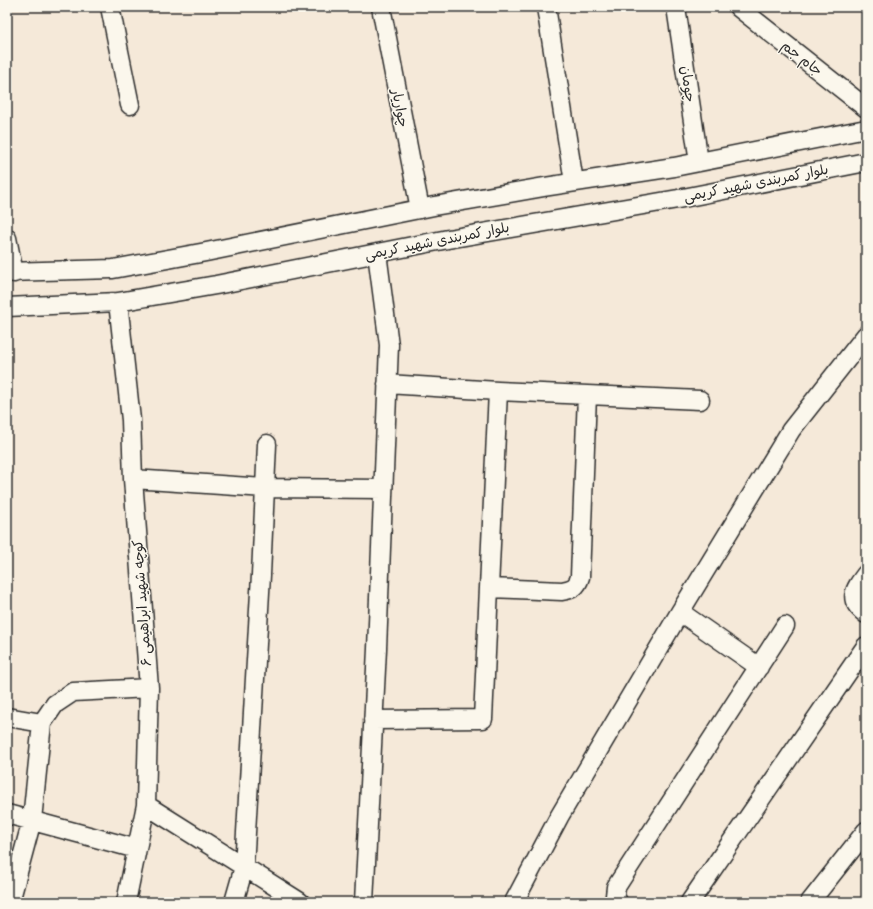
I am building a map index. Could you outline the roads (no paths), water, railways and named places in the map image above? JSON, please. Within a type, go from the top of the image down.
[{"type":"street","points":[[110,7],[130,105]]},
{"type":"street","name":"چواریار","points":[[381,7],[420,209]]},
{"type":"street","points":[[546,7],[574,182]]},
{"type":"street","name":"چومان","points":[[676,7],[699,162]]},
{"type":"street","name":"جام جم","points":[[743,10],[866,108]]},
{"type":"street","points":[[7,238],[10,273],[113,269],[420,209],[699,162],[866,129]]},
{"type":"street","name":"بلوار کمربندی شهید کریمی","points":[[7,307],[118,302],[216,285],[558,218],[678,199],[866,162]]},
{"type":"street","points":[[364,902],[377,650],[388,344],[377,253]]},
{"type":"street","name":"کوچه شهید ابراهیمی ۶","points":[[118,302],[131,420],[133,479],[149,688],[146,805],[126,902]]},
{"type":"street","points":[[514,902],[559,816],[680,612],[792,430],[866,335]]},
{"type":"street","points":[[387,384],[498,391],[700,400]]},
{"type":"street","points":[[373,720],[483,719],[498,391]]},
{"type":"street","points":[[489,588],[562,591],[570,590],[577,586],[580,578],[587,395]]},
{"type":"street","points":[[234,902],[244,867],[267,444]]},
{"type":"street","points":[[133,479],[265,488],[383,489]]},
{"type":"street","points":[[866,574],[856,588],[854,599],[857,606],[866,614]]},
{"type":"street","points":[[680,612],[759,666]]},
{"type":"street","points":[[618,902],[615,896],[616,887],[785,626]]},
{"type":"street","points":[[690,902],[866,646]]},
{"type":"street","points":[[9,900],[32,820],[42,723],[55,704],[73,692],[149,688]]},
{"type":"street","points":[[7,717],[42,723]]},
{"type":"street","points":[[146,805],[300,902]]},
{"type":"street","points":[[7,814],[137,849]]},
{"type":"street","points":[[810,902],[866,831]]}]
